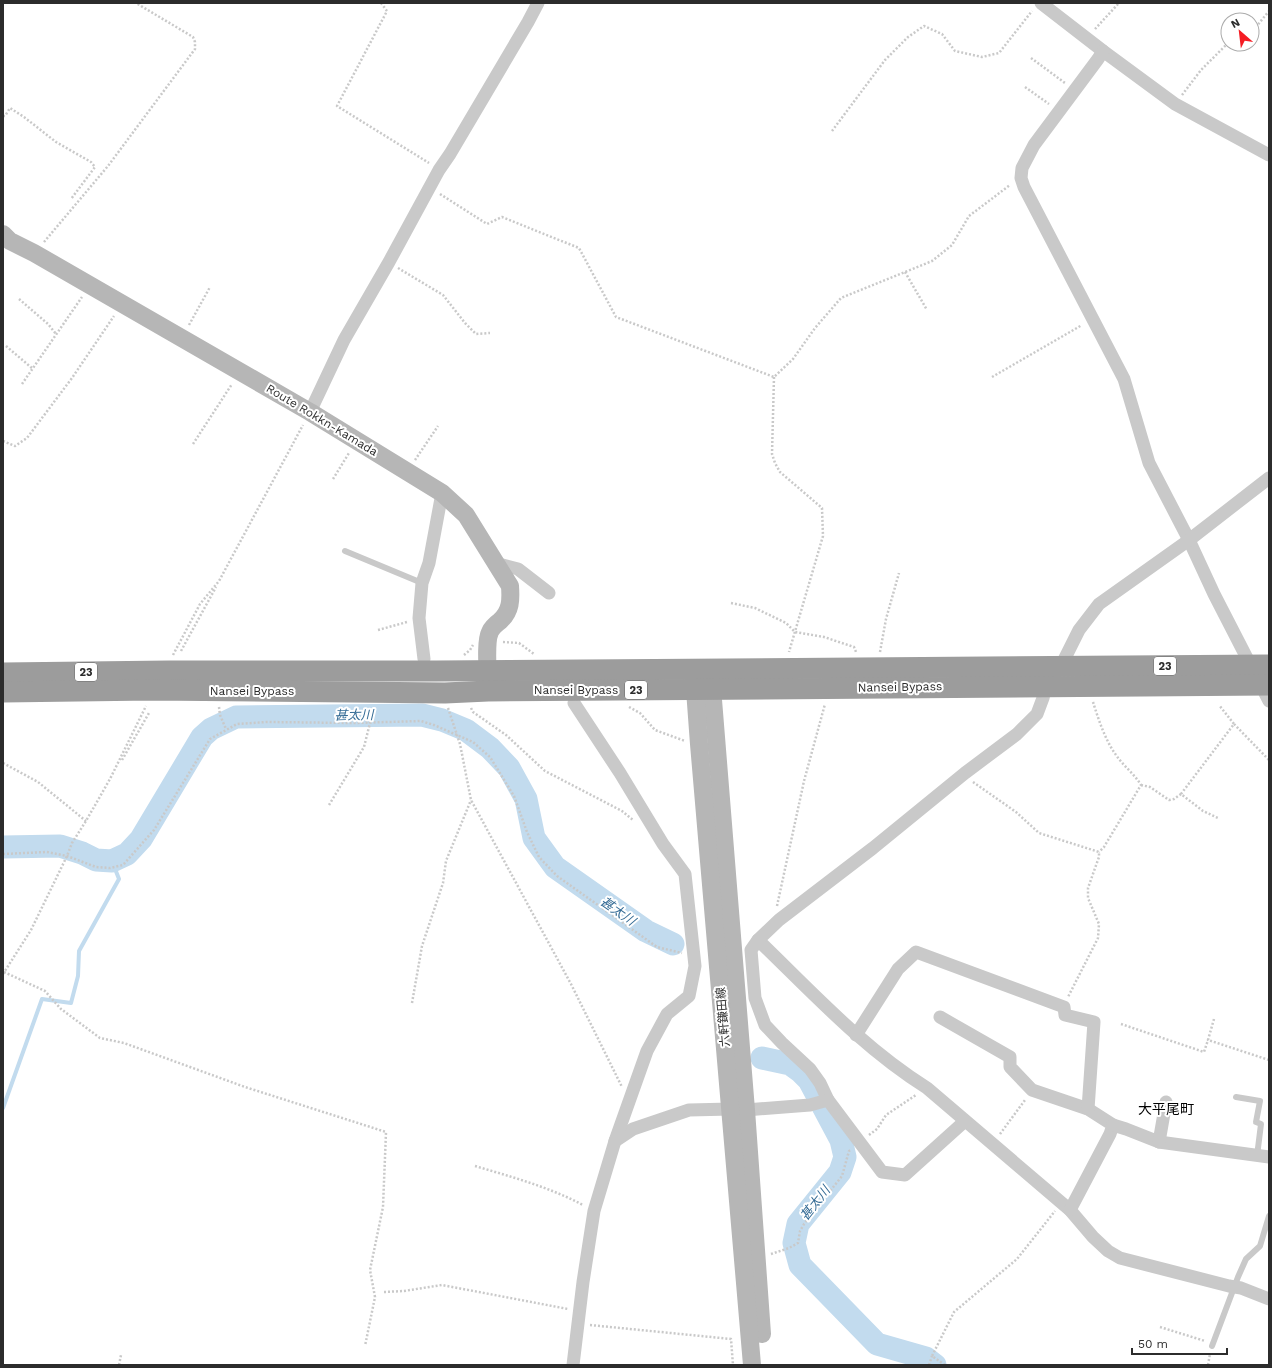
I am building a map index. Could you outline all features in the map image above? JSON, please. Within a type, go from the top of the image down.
[{"type":"highway","name":"Nansei Bypass","points":[[3,674],[169,671],[488,681],[703,679],[1061,666],[1260,665]]},
{"type":"highway","name":"Nansei Bypass","points":[[703,679],[1266,690]]},
{"type":"highway","name":"Nansei Bypass","points":[[3,692],[152,690],[445,693],[488,681]]},
{"type":"main road","name":"Route Rokkn-Kamada","points":[[5,238],[34,253],[310,412],[442,493],[466,515],[510,586],[511,600],[508,612],[489,633],[488,681]]},
{"type":"main road","name":"六軒鎌田線","points":[[703,679],[739,1110],[764,1365]]},
{"type":"main road","name":"六軒鎌田線","points":[[739,1110],[752,1365]]},
{"type":"street","points":[[310,412],[344,340],[389,262],[439,170],[538,3]]},
{"type":"street","points":[[1037,6],[1086,38],[1175,104],[1269,155]]},
{"type":"street","points":[[1103,51],[1034,145],[1022,168],[1021,178],[1024,187],[1124,378],[1149,462],[1189,540],[1214,594],[1260,665],[1266,690]]},
{"type":"street","points":[[965,1121],[905,1175],[882,1172],[828,1100],[820,1083],[810,1069],[765,1025],[755,998],[751,950],[758,940],[779,920],[873,848],[965,773],[1018,734],[1037,714],[1046,686],[1061,666],[1079,630],[1099,604],[1189,540],[1269,478]]},
{"type":"street","points":[[424,659],[419,618],[422,582],[429,563],[442,493]]},
{"type":"street","points":[[495,563],[518,569],[549,593]]},
{"type":"street","points":[[573,1365],[594,1211],[615,1141],[629,1098],[647,1051],[667,1014],[690,996],[695,966],[685,874],[663,844],[620,773],[574,703]]},
{"type":"street","points":[[758,940],[856,1035],[903,1073],[926,1088],[1066,1206],[1108,1250],[1120,1258],[1241,1288],[1269,1299]]},
{"type":"street","points":[[856,1035],[898,969],[916,952],[1064,1007],[1065,1014],[1094,1022],[1088,1109]]},
{"type":"street","points":[[940,1017],[1010,1057],[1010,1067],[1032,1090],[1088,1109],[1112,1125],[1159,1142],[1263,1157]]},
{"type":"street","points":[[615,1141],[633,1129],[689,1110],[739,1110],[810,1105],[828,1100]]},
{"type":"street","points":[[1159,1142],[1166,1102]]},
{"type":"street","points":[[1066,1206],[1110,1134],[1112,1125]]},
{"type":"lane","points":[[345,551],[422,582]]},
{"type":"lane","points":[[1236,1097],[1260,1101],[1256,1122],[1261,1124],[1263,1157]]},
{"type":"lane","points":[[1212,1346],[1246,1259],[1260,1246],[1269,1216]]},
{"type":"path","points":[[34,253],[108,166],[195,49],[193,37],[136,3]]},
{"type":"path","points":[[381,3],[387,11],[337,106],[420,156],[439,170]]},
{"type":"path","points":[[1086,38],[1119,3]]},
{"type":"path","points":[[832,131],[885,60],[908,37],[924,26],[942,34],[955,51],[982,57],[999,53],[1037,6]]},
{"type":"path","points":[[1260,22],[1269,11]]},
{"type":"path","points":[[1175,104],[1201,70],[1220,51]]},
{"type":"path","points":[[1031,58],[1075,90]]},
{"type":"path","points":[[1025,87],[1059,112]]},
{"type":"path","points":[[3,116],[6,116],[10,108],[56,142],[91,162],[95,167],[71,199]]},
{"type":"path","points":[[789,657],[790,649],[823,536],[822,508],[780,472],[775,463],[772,454],[774,377],[793,359],[815,328],[841,298],[932,261],[952,245],[970,216],[1021,178]]},
{"type":"path","points":[[429,189],[443,195],[487,224],[502,217],[579,248],[616,317],[774,377]]},
{"type":"path","points":[[389,262],[443,295],[465,323],[476,334],[490,333]]},
{"type":"path","points":[[905,272],[927,310]]},
{"type":"path","points":[[22,384],[90,285]]},
{"type":"path","points":[[182,338],[210,287]]},
{"type":"path","points":[[19,299],[48,324],[56,334]]},
{"type":"path","points":[[3,441],[14,446],[27,438],[72,378],[123,304]]},
{"type":"path","points":[[992,377],[1093,319]]},
{"type":"path","points":[[6,346],[33,369]]},
{"type":"path","points":[[193,444],[236,379],[235,369]]},
{"type":"path","points":[[181,651],[310,412]]},
{"type":"path","points":[[407,472],[438,426]]},
{"type":"path","points":[[333,479],[357,441]]},
{"type":"path","points":[[880,655],[886,619],[899,573]]},
{"type":"path","points":[[169,671],[174,652],[200,604],[219,581]]},
{"type":"path","points":[[731,603],[755,608],[786,623],[795,632],[824,637],[854,647],[857,654]]},
{"type":"path","points":[[378,630],[419,618]]},
{"type":"path","points":[[1091,696],[1101,728],[1118,758],[1136,777],[1141,785],[1150,787],[1169,800],[1174,799],[1181,794],[1234,724]]},
{"type":"path","points":[[779,920],[777,906],[804,781],[826,698]]},
{"type":"path","points":[[470,703],[473,712],[506,735],[545,771],[622,812],[638,823]]},
{"type":"path","points":[[329,805],[364,747],[370,723],[367,704]]},
{"type":"path","points":[[1219,704],[1234,724],[1269,760]]},
{"type":"path","points":[[110,779],[147,705]]},
{"type":"path","points":[[219,705],[220,715],[226,728]]},
{"type":"path","points":[[149,713],[86,821],[72,842],[67,856],[31,930],[4,973],[45,991],[61,1009],[100,1038],[124,1043],[245,1087],[386,1132],[383,1207],[370,1270],[375,1297],[365,1346]]},
{"type":"path","points":[[451,717],[460,744],[471,800],[570,984],[625,1093],[629,1098]]},
{"type":"path","points":[[3,854],[47,852],[67,856],[96,867],[110,868],[123,865],[154,830],[210,739],[226,728],[237,724],[267,722],[370,723],[421,721],[473,742],[490,757],[514,796],[527,832],[539,857],[557,876],[657,947],[682,953],[683,959]]},
{"type":"path","points":[[3,763],[38,782],[86,821]]},
{"type":"path","points":[[965,773],[973,782],[1016,812],[1039,833],[1099,852]]},
{"type":"path","points":[[1064,1007],[1098,938],[1099,924],[1088,898],[1088,888],[1099,857],[1099,852],[1104,847],[1141,785]]},
{"type":"path","points":[[1181,794],[1202,811],[1218,818]]},
{"type":"path","points":[[412,1003],[422,946],[443,883],[446,861],[471,800]]},
{"type":"path","points":[[1121,1024],[1204,1052],[1214,1019]]},
{"type":"path","points":[[1208,1040],[1269,1060]]},
{"type":"path","points":[[770,1254],[789,1248],[798,1243],[800,1231],[804,1224],[842,1176],[849,1151],[877,1129],[886,1116],[926,1088]]},
{"type":"path","points":[[992,1144],[1032,1090]]},
{"type":"path","points":[[474,1166],[527,1181],[568,1197],[594,1211]]},
{"type":"path","points":[[929,1364],[954,1312],[1017,1258],[1066,1206]]},
{"type":"path","points":[[384,1292],[404,1291],[442,1285],[579,1317],[731,1339],[733,1365]]},
{"type":"path","points":[[1160,1327],[1207,1342],[1212,1346]]},
{"type":"path","points":[[119,1365],[121,1355]]},
{"type":"path","points":[[932,1356],[945,1365]]},
{"type":"waterway","name":"甚太川","points":[[3,847],[60,846],[82,853],[96,860],[112,861],[127,854],[141,839],[202,737],[211,729],[236,717],[422,715],[442,720],[466,730],[490,748],[509,768],[526,799],[534,838],[555,867],[646,931],[673,944]]},
{"type":"waterway","points":[[3,1108],[42,999],[71,1003],[78,976],[79,951],[119,879],[112,861]]},
{"type":"waterway","name":"甚太川","points":[[762,1058],[790,1064],[809,1080],[841,1140],[845,1157],[840,1172],[798,1224],[794,1243],[800,1265],[877,1344],[926,1358],[935,1365]]},
{"type":"district","name":"大平尾町","points":[[1166,1109]]}]
